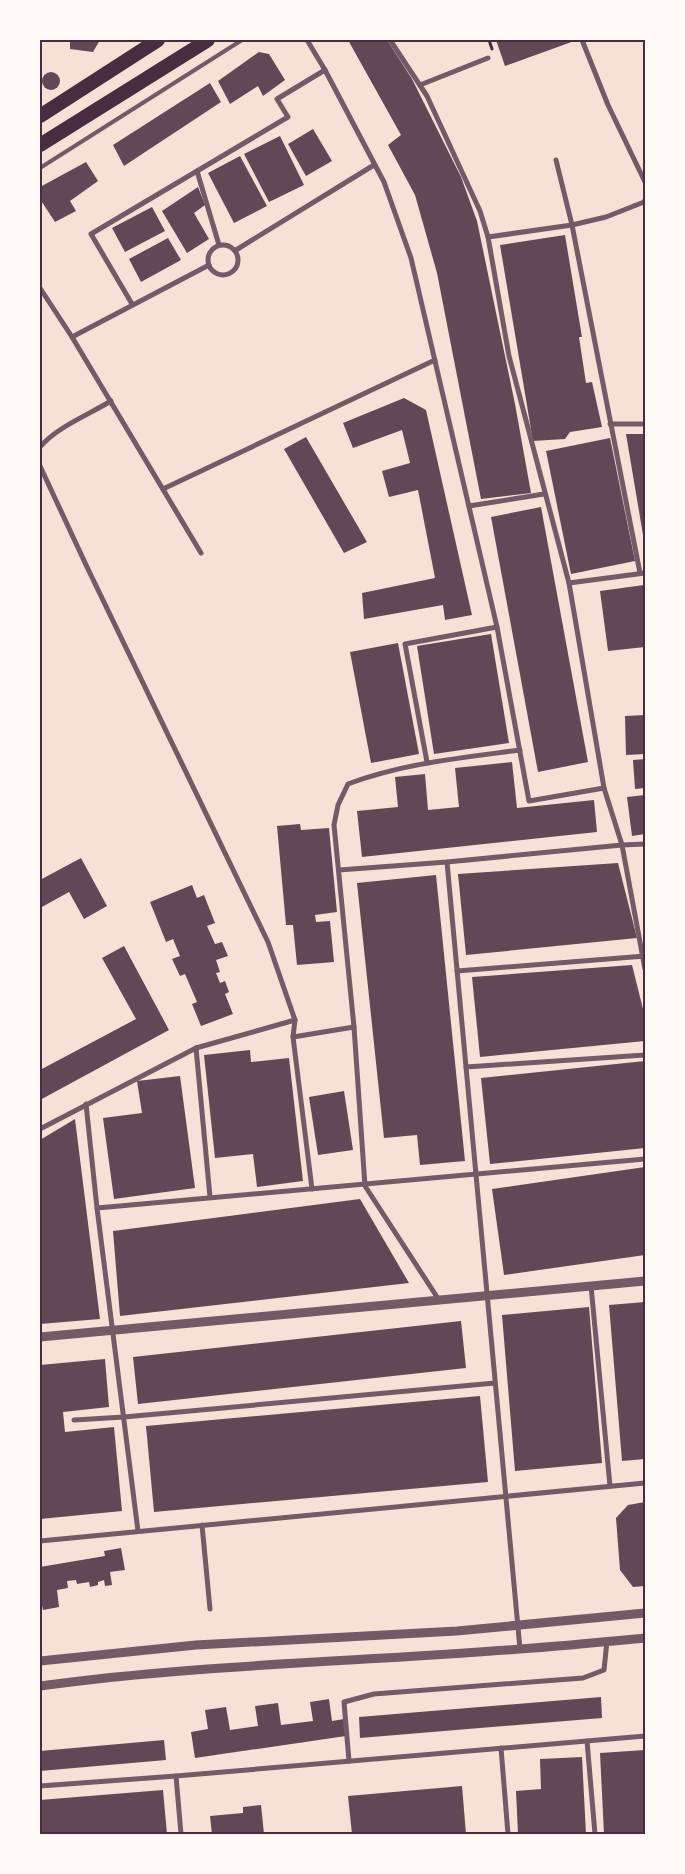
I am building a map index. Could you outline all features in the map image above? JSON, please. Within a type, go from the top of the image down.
[{"type":"highway","points":[[40,116],[158,40]]},
{"type":"highway","points":[[40,145],[208,40]]},
{"type":"street","points":[[307,40],[325,70],[384,182],[411,258],[497,627],[529,801],[604,788]]},
{"type":"street","points":[[390,40],[427,96],[480,211],[488,238],[509,356],[569,583],[604,788],[622,845],[645,969]]},
{"type":"street","points":[[582,40],[608,105],[645,182]]},
{"type":"street","points":[[420,85],[488,58]]},
{"type":"street","points":[[132,304],[91,234],[288,117],[277,98],[325,70]]},
{"type":"street","points":[[556,160],[572,225],[610,424],[643,573],[569,583]]},
{"type":"street","points":[[236,250],[374,165]]},
{"type":"street","points":[[197,171],[219,245]]},
{"type":"street","points":[[488,238],[572,225],[606,217],[645,200]]},
{"type":"street","points":[[219,245],[228,245],[236,250],[239,261],[235,271],[226,275],[215,273],[208,265],[208,257],[212,249],[219,245]]},
{"type":"street","points":[[72,337],[208,265]]},
{"type":"street","points":[[40,288],[111,401],[200,553]]},
{"type":"street","points":[[163,489],[435,360]]},
{"type":"street","points":[[40,447],[46,440],[111,401]]},
{"type":"street","points":[[610,424],[645,424]]},
{"type":"street","points":[[40,466],[268,942],[295,1020],[293,1037],[312,1189]]},
{"type":"street","points":[[469,506],[544,494]]},
{"type":"street","points":[[428,762],[405,644],[497,627]]},
{"type":"street","points":[[439,1300],[365,1186],[354,1027],[334,825],[338,805],[348,784],[378,773],[428,762],[520,750]]},
{"type":"street","points":[[339,870],[645,844]]},
{"type":"street","points":[[447,862],[520,1649]]},
{"type":"street","points":[[457,971],[644,956]]},
{"type":"street","points":[[40,1129],[196,1048],[295,1020]]},
{"type":"street","points":[[293,1037],[354,1027]]},
{"type":"street","points":[[196,1048],[210,1197]]},
{"type":"street","points":[[466,1067],[645,1055]]},
{"type":"street","points":[[86,1104],[97,1208],[138,1531]]},
{"type":"street","points":[[97,1208],[210,1197],[365,1186],[645,1159]]},
{"type":"street","points":[[40,1337],[645,1281]]},
{"type":"street","points":[[591,1286],[610,1486]]},
{"type":"street","points":[[74,1420],[495,1383]]},
{"type":"street","points":[[40,1541],[645,1483]]},
{"type":"street","points":[[202,1525],[210,1609]]},
{"type":"street","points":[[40,1661],[196,1645],[457,1631],[645,1613]]},
{"type":"street","points":[[40,1686],[196,1668],[520,1649],[645,1638]]},
{"type":"street","points":[[349,1762],[344,1702],[374,1694],[583,1678],[604,1670],[607,1641]]},
{"type":"street","points":[[40,1786],[349,1762],[645,1736]]},
{"type":"street","points":[[587,1741],[595,1834]]},
{"type":"street","points":[[501,1748],[508,1834]]},
{"type":"street","points":[[176,1776],[182,1834]]},
{"type":"lane","points":[[40,168],[242,40]]},
{"type":"building","points":[[70,40],[100,40],[93,52],[70,49]]},
{"type":"building","points":[[348,40],[387,40],[412,79],[461,177],[477,221],[515,404],[531,493],[481,499],[437,273],[415,195],[388,145],[401,135]]},
{"type":"building","points":[[496,40],[577,40],[505,66]]},
{"type":"building","points":[[259,52],[269,54],[285,80],[263,96],[258,86],[230,104],[218,81]]},
{"type":"building","points":[[51,72],[57,75],[60,81],[57,87],[51,90],[45,87],[42,81],[45,75]]},
{"type":"building","points":[[210,83],[221,102],[124,166],[113,145]]},
{"type":"building","points":[[313,129],[332,161],[306,176],[288,144]]},
{"type":"building","points":[[280,136],[304,185],[269,202],[244,154]]},
{"type":"building","points":[[240,156],[267,206],[234,223],[208,173]]},
{"type":"building","points":[[86,162],[98,181],[70,201],[76,211],[55,222],[40,199],[40,187]]},
{"type":"building","points":[[198,187],[205,205],[194,213],[209,239],[187,253],[162,211]]},
{"type":"building","points":[[152,207],[165,231],[125,252],[112,228]]},
{"type":"building","points":[[565,235],[582,337],[579,337],[586,383],[592,382],[602,427],[570,432],[565,439],[533,441],[500,245]]},
{"type":"building","points":[[168,238],[181,260],[141,282],[129,259]]},
{"type":"building","points":[[404,398],[426,410],[472,615],[445,620],[443,605],[364,619],[362,593],[435,578],[418,490],[389,497],[382,471],[410,463],[402,430],[353,448],[343,423]]},
{"type":"building","points":[[626,434],[645,434],[645,541],[644,541]]},
{"type":"building","points":[[306,437],[367,542],[344,553],[284,449]]},
{"type":"building","points":[[610,438],[635,561],[571,574],[546,451]]},
{"type":"building","points":[[541,507],[588,762],[538,772],[491,517]]},
{"type":"building","points":[[644,585],[645,647],[608,651],[600,591]]},
{"type":"building","points":[[491,634],[509,743],[434,754],[417,646]]},
{"type":"building","points":[[398,643],[419,754],[371,763],[350,652]]},
{"type":"building","points":[[645,715],[645,754],[626,755],[625,716]]},
{"type":"building","points":[[645,759],[645,788],[635,789],[633,760]]},
{"type":"building","points":[[512,762],[517,808],[594,800],[597,832],[362,857],[357,811],[398,807],[395,777],[425,774],[428,810],[459,807],[455,768]]},
{"type":"building","points":[[645,795],[645,834],[632,836],[627,797]]},
{"type":"building","points":[[300,824],[301,830],[329,828],[337,912],[315,915],[316,922],[330,921],[334,962],[297,965],[293,925],[286,925],[277,826]]},
{"type":"building","points":[[81,858],[107,906],[84,919],[69,892],[40,908],[40,880]]},
{"type":"building","points":[[618,863],[637,938],[466,955],[458,874]]},
{"type":"building","points":[[436,875],[465,1161],[420,1165],[417,1135],[384,1138],[357,883]]},
{"type":"building","points":[[192,885],[197,898],[204,895],[215,923],[207,926],[215,944],[222,942],[228,956],[216,960],[220,972],[216,973],[220,983],[225,981],[229,992],[225,994],[233,1014],[201,1026],[192,1004],[197,1002],[185,974],[180,976],[172,959],[180,956],[173,939],[166,942],[150,902]]},
{"type":"building","points":[[124,946],[169,1030],[40,1100],[40,1070],[136,1019],[102,958]]},
{"type":"building","points":[[632,965],[645,1017],[645,1041],[480,1057],[472,977]]},
{"type":"building","points":[[250,1050],[251,1062],[289,1058],[303,1181],[257,1187],[253,1154],[215,1158],[204,1055]]},
{"type":"building","points":[[645,1061],[645,1148],[490,1164],[481,1078]]},
{"type":"building","points":[[180,1076],[195,1188],[114,1199],[103,1118],[142,1113],[137,1081]]},
{"type":"building","points":[[344,1091],[353,1150],[318,1155],[309,1097]]},
{"type":"building","points":[[75,1119],[100,1319],[40,1324],[40,1140]]},
{"type":"building","points":[[645,1167],[645,1255],[504,1275],[492,1189]]},
{"type":"building","points":[[360,1199],[409,1283],[120,1316],[113,1231]]},
{"type":"building","points":[[645,1302],[645,1459],[622,1461],[609,1305]]},
{"type":"building","points":[[589,1307],[602,1463],[515,1471],[502,1315]]},
{"type":"building","points":[[461,1321],[466,1368],[138,1404],[133,1357]]},
{"type":"building","points":[[105,1359],[109,1407],[63,1412],[65,1432],[114,1427],[122,1511],[40,1519],[40,1365]]},
{"type":"building","points":[[480,1396],[488,1482],[154,1512],[146,1426]]},
{"type":"building","points":[[645,1502],[645,1586],[633,1587],[620,1570],[616,1518],[628,1505]]},
{"type":"building","points":[[121,1548],[125,1570],[110,1572],[112,1585],[105,1586],[104,1580],[98,1582],[98,1585],[90,1587],[89,1582],[77,1584],[76,1580],[67,1581],[68,1588],[57,1590],[59,1607],[43,1610],[42,1605],[40,1605],[40,1567],[105,1556],[104,1551]]},
{"type":"building","points":[[601,1697],[602,1718],[360,1738],[359,1717]]},
{"type":"building","points":[[329,1699],[332,1721],[344,1719],[346,1736],[195,1758],[191,1732],[208,1729],[205,1710],[226,1707],[230,1730],[258,1726],[255,1706],[278,1703],[281,1725],[313,1721],[310,1702]]},
{"type":"building","points":[[164,1740],[166,1760],[40,1771],[40,1751]]},
{"type":"building","points":[[645,1750],[645,1834],[604,1834],[600,1753]]},
{"type":"building","points":[[582,1757],[586,1834],[518,1834],[516,1791],[541,1789],[540,1759]]},
{"type":"building","points":[[462,1786],[466,1834],[352,1834],[348,1796]]},
{"type":"building","points":[[163,1790],[167,1834],[40,1834],[40,1800]]},
{"type":"building","points":[[261,1805],[264,1834],[212,1834],[210,1816],[243,1813],[243,1807]]}]
